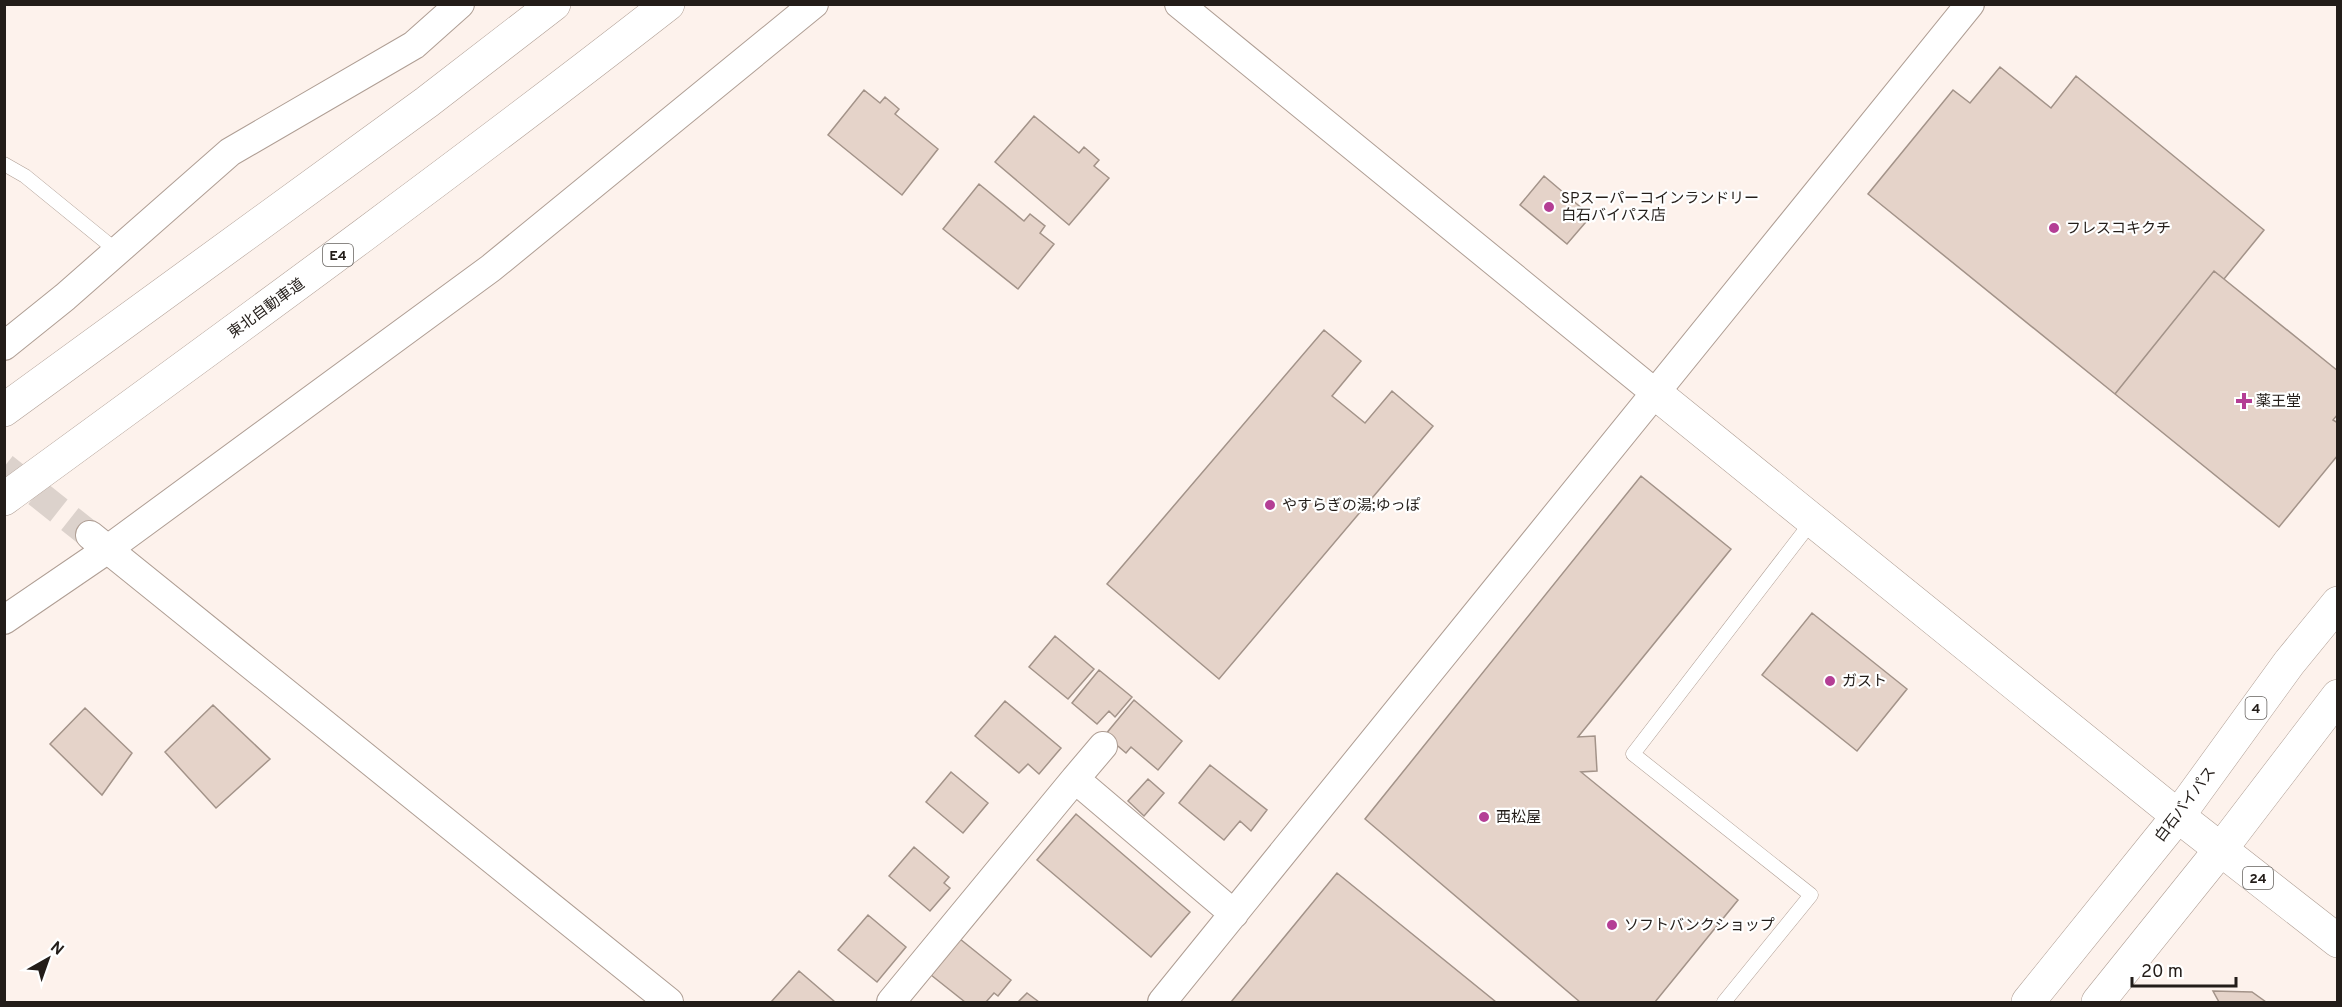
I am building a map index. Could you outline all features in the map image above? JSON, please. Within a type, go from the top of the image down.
[{"type":"main road","points":[[4,410],[427,102],[554,4]]},
{"type":"main road","name":"東北自動車道","points":[[4,499],[345,249],[563,86],[668,4]]},
{"type":"main road","points":[[1654,392],[2178,816]]},
{"type":"main road","name":"白石バイパス","points":[[2028,1002],[2178,816],[2289,663],[2337,603]]},
{"type":"main road","points":[[2098,1002],[2221,849],[2337,696]]},
{"type":"main road","name":"24","points":[[2178,816],[2337,941]]},
{"type":"street","points":[[4,346],[230,152],[414,45],[460,4]]},
{"type":"street","points":[[4,620],[99,542],[491,268],[814,4]]},
{"type":"street","points":[[1179,4],[1654,392]]},
{"type":"street","points":[[1162,1002],[1970,4]]},
{"type":"street","points":[[99,542],[669,1002]]},
{"type":"street","points":[[891,1002],[1103,746]]},
{"type":"street","points":[[1075,779],[1234,914]]},
{"type":"lane","points":[[4,164],[25,176],[117,251]]},
{"type":"lane","points":[[1724,1002],[1811,895],[1633,754],[1813,520]]},
{"type":"building","points":[[2000,67],[2051,108],[2076,76],[2264,230],[2224,279],[2214,271],[2115,394],[1868,194],[1953,90],[1970,103]]},
{"type":"building","points":[[864,90],[880,103],[885,97],[899,109],[895,114],[938,149],[902,195],[828,135]]},
{"type":"building","points":[[1034,116],[1079,153],[1084,147],[1099,160],[1094,166],[1109,178],[1069,225],[995,162]]},
{"type":"building","points":[[1544,176],[1591,216],[1567,244],[1520,205]]},
{"type":"building","points":[[979,184],[1024,221],[1030,214],[1045,226],[1040,233],[1054,244],[1018,289],[943,229]]},
{"type":"building","points":[[2214,271],[2338,371],[2338,414],[2333,420],[2338,423],[2338,455],[2279,527],[2115,394]]},
{"type":"building","name":"やすらぎの湯;ゆっぽ","points":[[1324,330],[1361,361],[1332,396],[1365,423],[1392,391],[1433,426],[1219,679],[1107,584]]},
{"type":"building","points":[[1641,476],[1731,549],[1578,737],[1595,736],[1597,771],[1581,772],[1738,900],[1655,1002],[1580,1002],[1365,819]]},
{"type":"building","points":[[1812,613],[1907,689],[1857,751],[1762,675]]},
{"type":"building","points":[[1055,636],[1094,669],[1068,699],[1029,667]]},
{"type":"building","points":[[1099,670],[1132,697],[1115,717],[1109,711],[1097,724],[1072,703]]},
{"type":"building","points":[[1134,700],[1182,741],[1158,770],[1131,747],[1126,753],[1105,735]]},
{"type":"building","points":[[1005,701],[1061,748],[1039,774],[1028,764],[1019,773],[975,736]]},
{"type":"building","points":[[213,705],[270,759],[216,808],[165,752]]},
{"type":"building","points":[[85,708],[132,753],[102,795],[50,744]]},
{"type":"building","points":[[1210,765],[1267,810],[1251,831],[1240,821],[1224,840],[1179,803]]},
{"type":"building","points":[[951,772],[988,803],[963,833],[926,802]]},
{"type":"building","points":[[1148,779],[1164,793],[1144,816],[1128,801]]},
{"type":"building","points":[[1076,814],[1190,912],[1151,957],[1037,860]]},
{"type":"building","points":[[914,847],[949,877],[944,883],[950,888],[930,911],[889,876]]},
{"type":"building","points":[[1337,873],[1496,1002],[1231,1002]]},
{"type":"building","points":[[868,915],[906,947],[877,982],[838,950]]},
{"type":"building","points":[[960,939],[1011,980],[998,996],[994,993],[986,1002],[965,1002],[931,975]]},
{"type":"building","points":[[799,971],[835,1002],[771,1002]]},
{"type":"building","points":[[2213,991],[2252,992],[2266,1002],[2219,1002]]},
{"type":"building","points":[[1027,993],[1039,1002],[1018,1002]]},
{"type":"tunnel","points":[[4,467],[90,535]]},
{"type":"place","name":"SPスーパーコインランドリー 白石バイパス店","points":[[1549,207]]},
{"type":"place","name":"フレスコキクチ","points":[[2054,228]]},
{"type":"place","name":"薬王堂","points":[[2244,401]]},
{"type":"place","name":"やすらぎの湯;ゆっぽ","points":[[1270,505]]},
{"type":"place","name":"ガスト","points":[[1830,681]]},
{"type":"place","name":"西松屋","points":[[1484,817]]},
{"type":"place","name":"ソフトバンクショップ","points":[[1612,925]]}]
